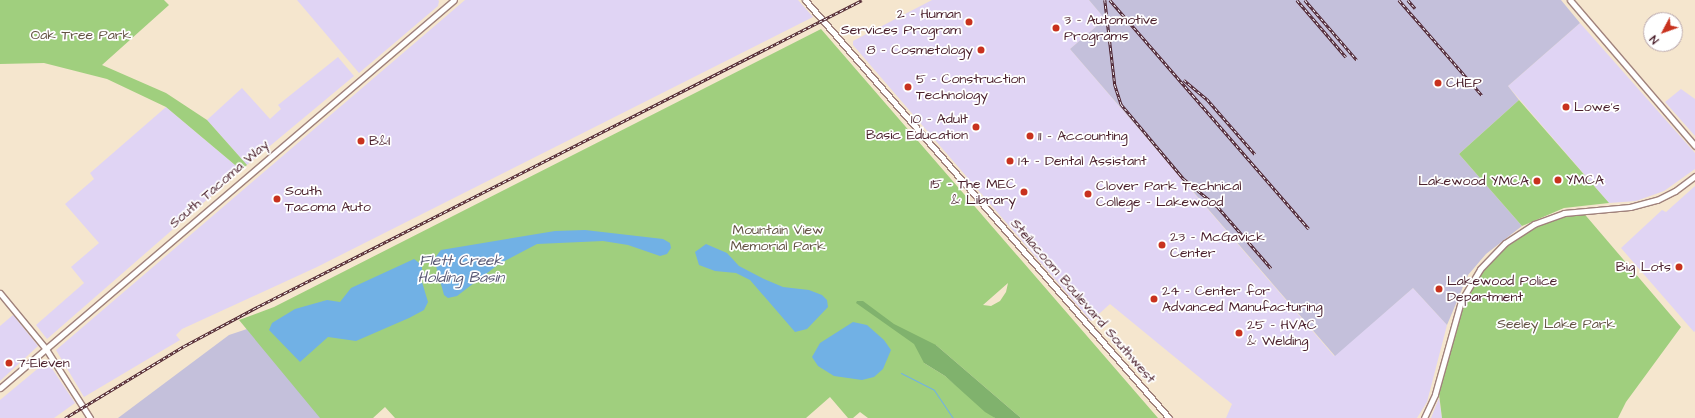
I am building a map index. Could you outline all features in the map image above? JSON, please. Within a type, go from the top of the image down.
[{"type":"main road","points":[[445,0],[449,5]]},
{"type":"main road","name":"South Tacoma Way","points":[[0,388],[454,0]]},
{"type":"main road","name":"Steilacoom Boulevard Southwest","points":[[805,0],[1169,418]]},
{"type":"main road","points":[[1570,0],[1695,146]]},
{"type":"main road","points":[[1424,418],[1435,394],[1461,301],[1480,269],[1502,246],[1534,224],[1564,213],[1630,207],[1657,200],[1676,191],[1695,176]]},
{"type":"main road","points":[[0,293],[46,349],[90,418]]},
{"type":"shaded area","points":[[297,0],[439,1],[438,6],[359,73]]},
{"type":"shaded area","points":[[465,0],[798,0],[813,17],[317,267],[182,329],[176,335],[180,340],[84,397],[56,350]]},
{"type":"shaded area","name":"Clover Park Technical College - Lakewood","points":[[932,0],[1089,0],[1105,19],[1070,49],[1334,356],[1413,288],[1447,325],[1427,402],[1417,418],[1226,418],[1232,404],[1110,304],[1091,321],[853,45],[853,41]]},
{"type":"shaded area","points":[[1089,0],[1561,0],[1580,23],[1508,86],[1519,100],[1459,154],[1522,226],[1486,254],[1468,275],[1447,325],[1413,288],[1335,356],[1070,49],[1105,19]]},
{"type":"shaded area","points":[[1580,23],[1695,153],[1695,169],[1664,191],[1636,201],[1609,203],[1508,86]]},
{"type":"shaded area","points":[[338,57],[354,76],[247,165],[207,120],[242,88],[270,119],[281,109],[278,105]]},
{"type":"shaded area","points":[[1681,89],[1695,99],[1695,136],[1665,102]]},
{"type":"shaded area","points":[[166,107],[241,170],[47,339],[36,325],[84,283],[71,267],[99,243],[65,204],[94,179],[90,173]]},
{"type":"shaded area","points":[[1695,186],[1694,332],[1621,248],[1662,210],[1666,212]]},
{"type":"shaded area","points":[[13,315],[38,346],[0,381],[0,326]]},
{"type":"shaded area","points":[[247,329],[324,418],[118,418],[229,335]]},
{"type":"shaded area","points":[[47,361],[75,403],[54,418],[0,418],[0,400]]},
{"type":"shaded area","points":[[1439,398],[1442,418],[1431,418]]},
{"type":"green space","name":"Oak Tree Park","points":[[0,0],[164,0],[169,5],[102,65],[166,93],[207,120],[247,165],[241,170],[166,107],[107,79],[44,63],[0,64]]},
{"type":"green space","name":"Mountain View Memorial Park","points":[[821,29],[1158,418],[1021,418],[936,345],[924,363],[945,376],[995,418],[868,418],[860,412],[853,418],[848,418],[830,397],[806,418],[395,418],[385,407],[373,418],[320,418],[239,320],[274,307]],"holes":[[[1008,283],[1006,292],[1000,301],[991,306],[983,305]]]},
{"type":"green space","points":[[1519,100],[1609,203],[1564,208],[1522,226],[1459,154]]},
{"type":"green space","name":"Seeley Lake Park","points":[[1581,210],[1681,327],[1626,402],[1618,418],[1442,418],[1438,386],[1455,319],[1470,283],[1498,249],[1534,224]]},
{"type":"green space","points":[[857,301],[863,301],[894,324],[936,345],[1021,418],[995,418],[985,412],[945,376],[924,363],[914,344],[856,303]]},
{"type":"water","name":"Flett Creek Holding Basin","points":[[585,230],[663,239],[670,243],[671,248],[667,254],[660,256],[628,245],[603,241],[537,244],[499,264],[457,296],[448,298],[444,295],[434,259],[441,250],[555,231]]},
{"type":"water","points":[[706,244],[727,253],[739,266],[764,279],[783,287],[809,290],[822,295],[827,300],[828,307],[807,329],[795,332],[750,280],[736,273],[715,271],[699,265],[695,252]]},
{"type":"water","points":[[414,259],[422,265],[422,282],[428,302],[424,310],[409,318],[356,341],[328,337],[300,362],[269,330],[272,323],[295,309],[327,300],[340,302],[351,288]]},
{"type":"water","points":[[853,322],[867,325],[884,340],[891,350],[883,369],[874,377],[862,380],[834,376],[818,366],[812,357],[820,343]]},
{"type":"waterway","points":[[901,373],[934,390],[953,418]]},
{"type":"railway","points":[[65,418],[184,346],[257,307],[862,0]]},
{"type":"railway","points":[[1105,0],[1115,85],[1121,104],[1184,179],[1218,207],[1271,268]]},
{"type":"railway","points":[[1110,0],[1309,229]]},
{"type":"railway","points":[[1297,0],[1346,57]]},
{"type":"railway","points":[[1305,0],[1357,60]]},
{"type":"railway","points":[[1399,0],[1482,95]]},
{"type":"railway","points":[[1408,0],[1415,8]]},
{"type":"railway","points":[[1184,80],[1207,99],[1255,154]]},
{"type":"place","name":"2 - Human Services Program","points":[[969,22]]},
{"type":"place","name":"3 - Automotive Programs","points":[[1056,28]]},
{"type":"place","name":"8 - Cosmetology","points":[[981,50]]},
{"type":"place","name":"CHEP","points":[[1438,83]]},
{"type":"place","name":"5 - Construction Technology","points":[[908,87]]},
{"type":"place","name":"Lowe's","points":[[1566,107]]},
{"type":"place","name":"10 - Adult Basic Education","points":[[976,127]]},
{"type":"place","name":"11 - Accounting","points":[[1030,136]]},
{"type":"place","name":"B&I","points":[[361,141]]},
{"type":"place","name":"14 - Dental Assistant","points":[[1010,161]]},
{"type":"place","name":"YMCA","points":[[1558,180]]},
{"type":"place","name":"Lakewood YMCA","points":[[1537,181]]},
{"type":"place","name":"15 - The MEC & Library","points":[[1024,192]]},
{"type":"place","name":"Clover Park Technical College - Lakewood","points":[[1088,194]]},
{"type":"place","name":"South Tacoma Auto","points":[[277,199]]},
{"type":"place","name":"23 - McGavick Center","points":[[1162,245]]},
{"type":"place","name":"Big Lots","points":[[1679,267]]},
{"type":"place","name":"Lakewood Police Department","points":[[1439,289]]},
{"type":"place","name":"24 - Center for Advanced Manufacturing","points":[[1154,299]]},
{"type":"place","name":"25 - HVAC & Welding","points":[[1239,333]]},
{"type":"place","name":"7-Eleven","points":[[9,363]]}]
